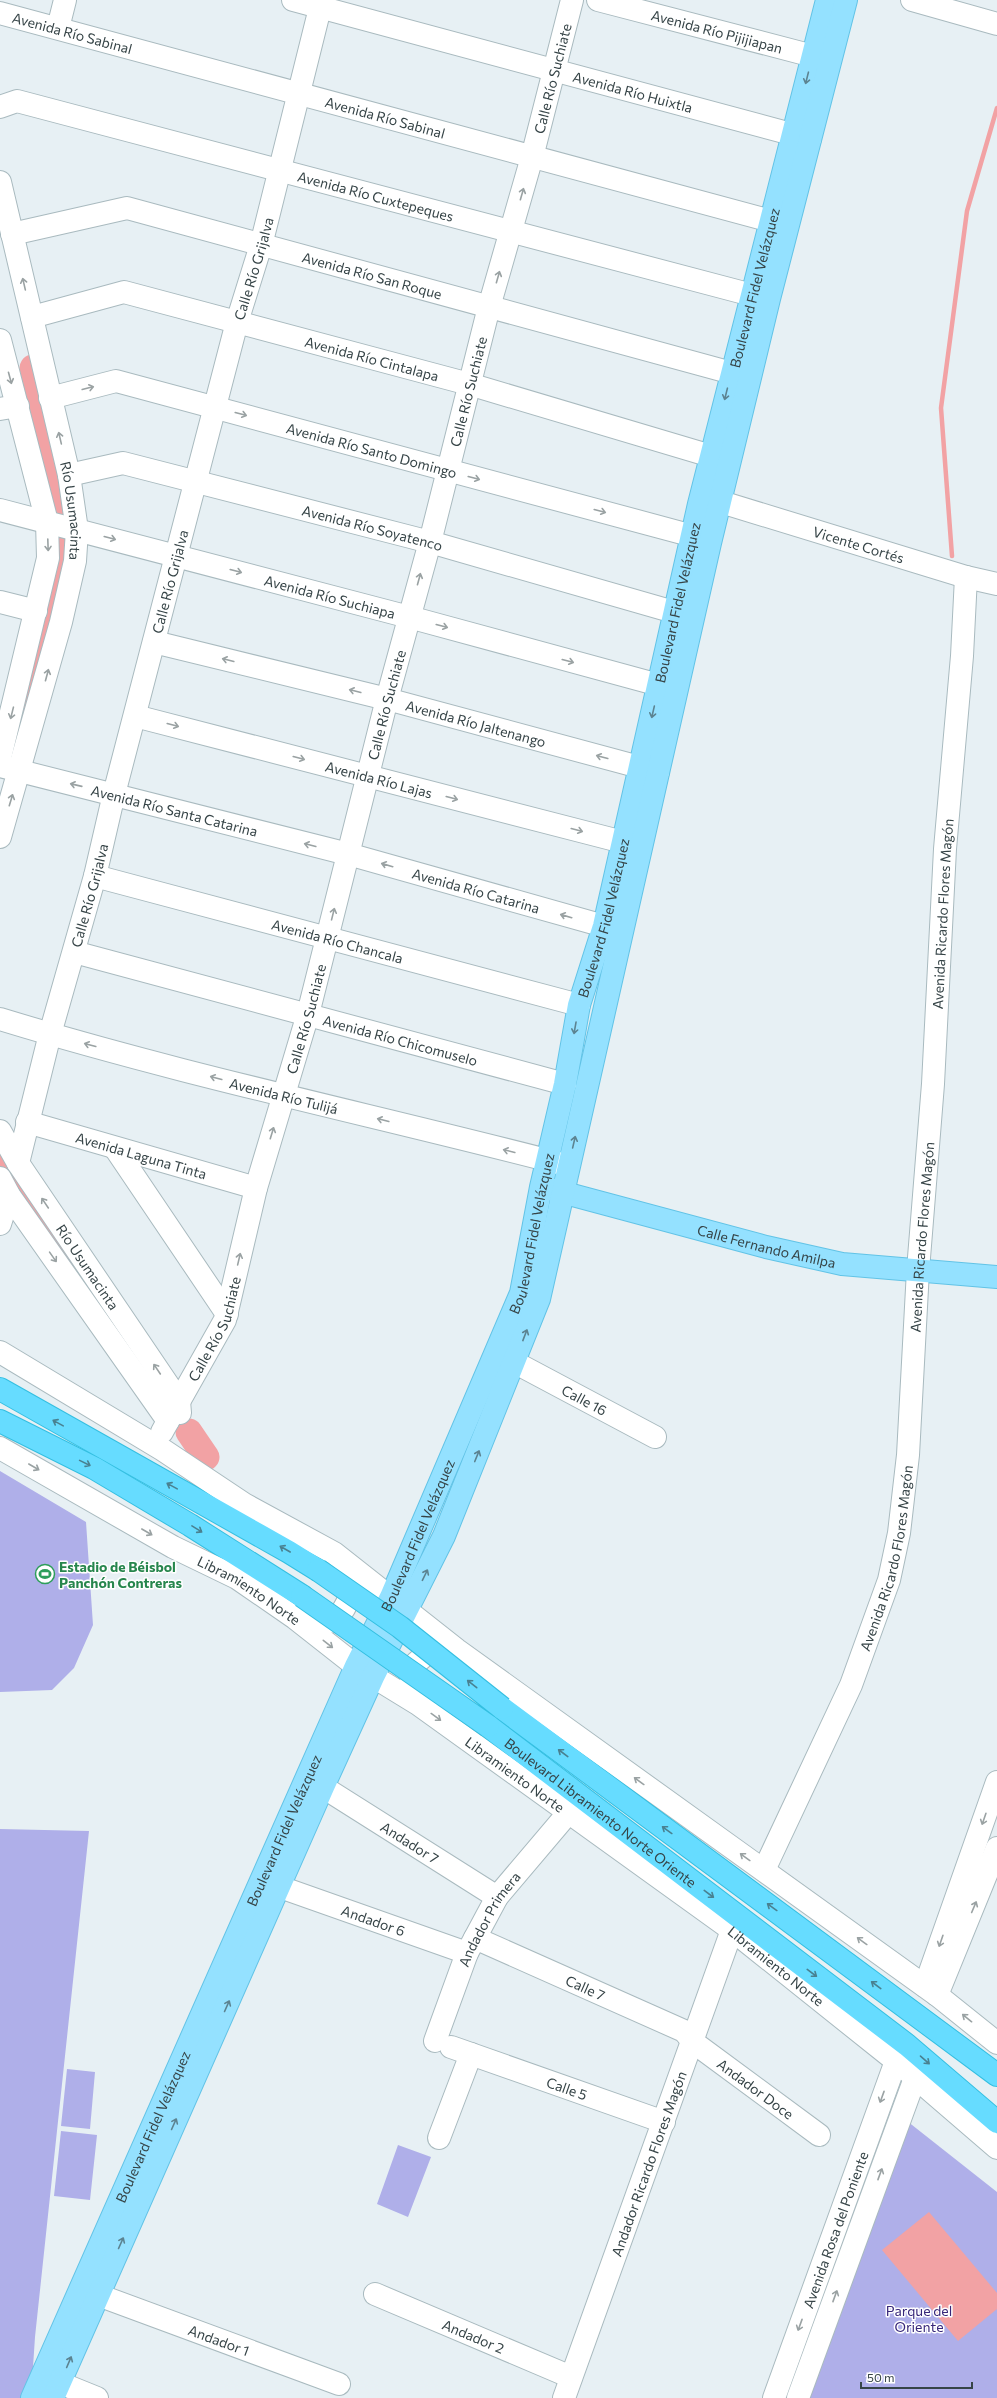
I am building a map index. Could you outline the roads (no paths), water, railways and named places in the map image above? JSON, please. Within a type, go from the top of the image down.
[{"type":"highway","name":"Boulevard Libramiento Norte Oriente","points":[[0,1389],[289,1552],[318,1570],[400,1627],[502,1708],[997,2075]]},
{"type":"highway","name":"Libramiento Norte","points":[[0,1421],[94,1468],[190,1525],[302,1596]]},
{"type":"highway","name":"Boulevard Libramiento Norte Oriente","points":[[302,1596],[488,1726],[894,2036],[997,2122]]},
{"type":"main road","name":"Boulevard Fidel Velázquez","points":[[32,2398],[365,1671],[408,1610],[444,1536],[539,1299],[563,1192],[649,769],[721,502],[769,299],[802,136],[813,56],[827,0]]},
{"type":"main road","name":"Boulevard Fidel Velázquez","points":[[56,2390],[323,1787],[391,1597],[521,1293],[541,1187],[565,1084],[579,1005],[604,926],[623,842],[649,769],[659,685],[674,612],[711,456],[771,221],[802,136],[846,0]]},
{"type":"main road","name":"Calle Fernando Amilpa","points":[[541,1187],[766,1247],[842,1264],[997,1277]]},
{"type":"street","points":[[58,28],[65,0]]},
{"type":"street","name":"Avenida Río Huixtla","points":[[293,0],[321,4],[554,70],[802,136]]},
{"type":"street","name":"Calle Río Suchiate","points":[[168,1421],[227,1314],[256,1188],[308,1014],[386,699],[430,542],[489,307],[532,157],[572,0]]},
{"type":"street","name":"Avenida Río Pijijiapan","points":[[598,0],[813,56]]},
{"type":"street","points":[[912,0],[997,24]]},
{"type":"street","name":"Calle Río Grijalva","points":[[18,1163],[50,1034],[96,876],[114,794],[175,555],[196,482],[237,322],[261,245],[280,171],[297,93],[321,4]]},
{"type":"street","name":"Avenida Río Sabinal","points":[[0,13],[771,221]]},
{"type":"street","name":"Avenida Río Cuxtepeques","points":[[0,107],[17,102],[752,295]]},
{"type":"street","name":"Río Usumacinta","points":[[0,182],[69,475],[64,526],[48,558],[36,611],[10,683],[0,758]]},
{"type":"street","name":"Avenida Río San Roque","points":[[12,234],[127,208],[732,373]]},
{"type":"street","name":"Avenida Río Cintalapa","points":[[32,317],[124,292],[469,384],[711,456]]},
{"type":"street","name":"Río Usumacinta","points":[[0,340],[9,408],[64,526],[75,561],[63,614],[10,769],[0,837]]},
{"type":"street","name":"Avenida Río Santo Domingo","points":[[50,398],[116,381],[692,536]]},
{"type":"street","name":"Avenida Río Soyatenco","points":[[69,475],[124,463],[430,542],[674,612]]},
{"type":"street","name":"Vicente Cortés","points":[[721,502],[966,577],[997,584]]},
{"type":"street","name":"Avenida Río Suchiapa","points":[[0,510],[409,617],[659,685]]},
{"type":"street","name":"Avenida Ricardo Flores Magón","points":[[764,1870],[851,1686],[889,1580],[899,1533],[908,1455],[918,1270],[933,1084],[945,849],[962,656],[966,577]]},
{"type":"street","points":[[0,602],[36,611]]},
{"type":"street","name":"Avenida Río Jaltenango","points":[[154,642],[386,699],[649,769]]},
{"type":"street","name":"Avenida Río Lajas","points":[[135,716],[623,842]]},
{"type":"street","name":"Avenida Río Santa Catarina","points":[[10,769],[348,854]]},
{"type":"street","name":"Avenida Río Catarina","points":[[348,854],[604,926]]},
{"type":"street","name":"Avenida Río Chancala","points":[[96,876],[579,1005]]},
{"type":"street","name":"Avenida Río Chicomuselo","points":[[74,952],[565,1084]]},
{"type":"street","name":"Avenida Río Tulijá","points":[[0,1019],[50,1034],[284,1096],[568,1166]]},
{"type":"street","name":"Avenida Laguna Tinta","points":[[27,1122],[256,1188]]},
{"type":"street","name":"Río Usumacinta","points":[[0,1131],[18,1163],[179,1401]]},
{"type":"street","points":[[115,1148],[227,1314]]},
{"type":"street","points":[[0,1224],[5,1186]]},
{"type":"street","name":"Río Usumacinta","points":[[5,1186],[168,1421]]},
{"type":"street","points":[[0,1352],[159,1448],[244,1504],[334,1553],[457,1650],[931,1991],[997,2043]]},
{"type":"street","name":"Calle 16","points":[[514,1362],[655,1437]]},
{"type":"street","name":"Calle Río Suchiate","points":[[159,1448],[181,1412],[179,1401]]},
{"type":"street","points":[[159,1448],[168,1421]]},
{"type":"street","name":"Libramiento Norte","points":[[0,1448],[173,1547],[237,1578],[295,1618],[365,1671],[418,1704],[732,1930],[896,2061],[997,2148]]},
{"type":"street","points":[[295,1618],[320,1624],[335,1621],[345,1610],[351,1593],[351,1575],[346,1565],[334,1553]]},
{"type":"street","points":[[418,1704],[410,1686],[416,1662],[432,1650],[457,1650]]},
{"type":"street","points":[[931,1991],[997,1782]]},
{"type":"street","name":"Andador 7","points":[[323,1787],[497,1897]]},
{"type":"street","name":"Andador Primera","points":[[443,2044],[471,1946],[497,1897],[569,1812]]},
{"type":"street","points":[[931,1991],[997,1848]]},
{"type":"street","name":"Andador 6","points":[[280,1887],[471,1946]]},
{"type":"street","name":"Andador Ricardo Flores Magón","points":[[564,2398],[732,1930]]},
{"type":"street","name":"Calle 7","points":[[471,1946],[684,2032],[693,2042]]},
{"type":"street","name":"Andador Doce","points":[[693,2042],[819,2135]]},
{"type":"street","name":"Calle 5","points":[[443,2044],[664,2122]]},
{"type":"street","points":[[440,2138],[471,2054]]},
{"type":"street","name":"Avenida Rosa del Poniente","points":[[774,2398],[896,2061]]},
{"type":"street","name":"Avenida Rosa del Poniente","points":[[798,2398],[915,2078]]},
{"type":"street","name":"Andador 2","points":[[375,2294],[571,2377]]},
{"type":"street","name":"Andador 1","points":[[98,2295],[339,2384]]},
{"type":"street","points":[[56,2390],[97,2398]]},
{"type":"waterway","points":[[952,556],[941,408],[967,211],[997,108]]},
{"type":"waterway","points":[[11,759],[67,549],[65,516],[33,368]]},
{"type":"waterway","points":[[0,1160],[34,1211],[118,1329]]},
{"type":"waterway","points":[[189,1432],[206,1457]]},
{"type":"place","name":"Estadio de Béisbol Panchón Contreras","points":[[45,1574]]},
{"type":"park label","name":"Parque del Oriente","points":[[919,2318]]}]
